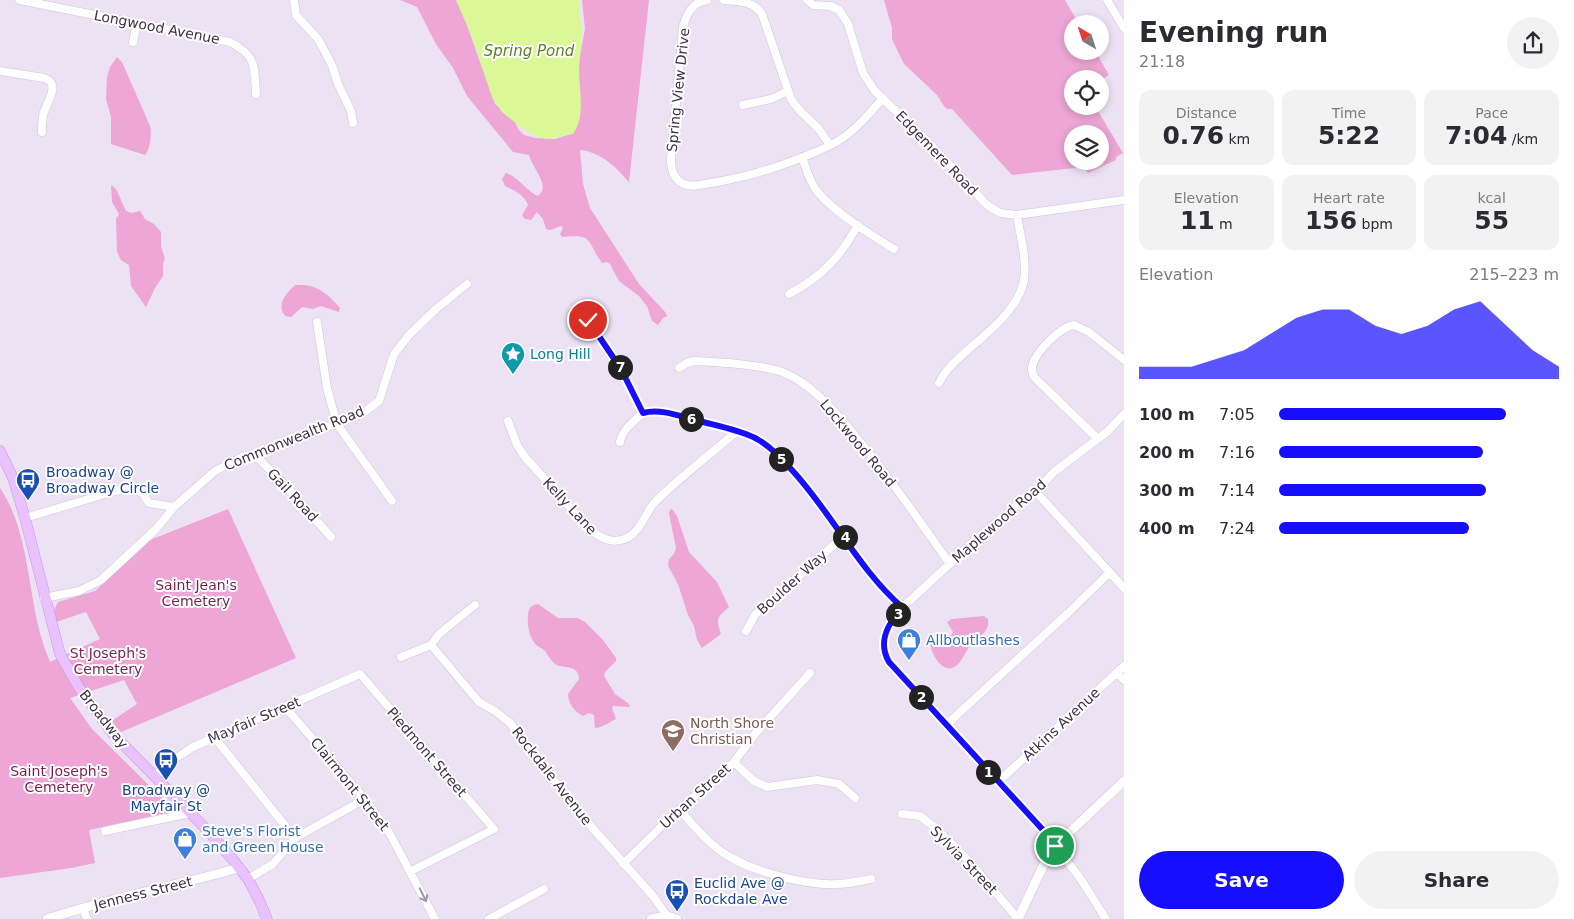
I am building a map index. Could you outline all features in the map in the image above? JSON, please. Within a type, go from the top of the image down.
[{"type":"main road","name":"Broadway","points":[[0,451],[13,478],[25,518],[44,598],[60,654],[78,686],[112,734],[211,834],[248,879],[260,902],[266,919]]},
{"type":"street","name":"Longwood Avenue","points":[[20,0],[217,38],[238,46],[252,60],[256,94]]},
{"type":"street","points":[[66,9],[68,0]]},
{"type":"street","points":[[294,0],[296,15],[318,39],[332,65],[338,84],[351,111],[353,124]]},
{"type":"street","name":"Spring View Drive","points":[[707,0],[697,3],[692,7],[685,18],[683,27],[671,152],[671,165],[675,177],[683,184],[696,186],[760,173],[802,158],[830,145],[852,130],[883,98]]},
{"type":"street","points":[[724,0],[749,3],[762,14],[788,91],[796,106],[818,128],[830,145]]},
{"type":"street","name":"Edgemere Road","points":[[807,0],[813,5],[835,7],[842,14],[848,24],[863,73],[874,90],[918,132],[988,205],[1000,212],[1017,215],[1124,200]]},
{"type":"street","points":[[1107,0],[1124,28]]},
{"type":"street","points":[[133,42],[137,23]]},
{"type":"street","points":[[0,71],[44,78],[51,82],[53,90],[43,115],[42,132]]},
{"type":"street","points":[[743,104],[771,99],[788,91]]},
{"type":"street","points":[[802,158],[811,182],[828,202],[894,249]]},
{"type":"street","points":[[939,383],[948,368],[1007,314],[1018,298],[1024,278],[1023,254],[1017,215]]},
{"type":"street","points":[[790,294],[813,281],[826,270],[842,252],[858,225]]},
{"type":"street","name":"Commonwealth Road","points":[[44,598],[79,591],[101,580],[156,529],[174,507],[215,471],[242,457],[270,450],[363,413],[379,401],[394,354],[409,335],[436,309],[467,284]]},
{"type":"street","points":[[588,320],[621,369],[643,413]]},
{"type":"street","points":[[317,322],[327,388],[337,424],[392,501]]},
{"type":"street","points":[[1098,439],[1032,375],[1032,364],[1036,357],[1063,328],[1074,325],[1089,332],[1124,360]]},
{"type":"street","name":"Lockwood Road","points":[[679,368],[695,361],[765,368],[783,373],[809,388],[838,416],[869,451],[950,564]]},
{"type":"street","points":[[620,442],[621,436],[643,413],[657,411],[756,438],[773,450],[821,504],[874,579],[903,608]]},
{"type":"street","name":"Maplewood Road","points":[[1106,919],[1080,878],[1043,830],[889,662],[885,656],[884,643],[886,632],[892,620],[903,608],[980,535],[1035,491],[1054,472],[1098,439],[1124,414]]},
{"type":"street","name":"Kelly Lane","points":[[508,421],[517,444],[525,457],[589,529],[601,538],[612,542],[626,538],[638,530],[654,504],[737,432]]},
{"type":"street","name":"Gail Road","points":[[254,454],[284,484],[331,537]]},
{"type":"street","points":[[25,518],[138,487],[149,503],[174,507]]},
{"type":"street","points":[[1035,491],[1124,588]]},
{"type":"street","name":"Boulder Way","points":[[746,631],[755,615],[844,536]]},
{"type":"street","points":[[946,726],[1110,572]]},
{"type":"street","points":[[401,657],[431,645],[439,634],[475,604]]},
{"type":"street","name":"Rockdale Avenue","points":[[431,645],[478,702],[495,711],[510,723],[580,814],[653,896],[667,916]]},
{"type":"street","name":"Atkins Avenue","points":[[998,782],[1124,666]]},
{"type":"street","points":[[1117,672],[1124,680]]},
{"type":"street","points":[[734,762],[755,734],[810,673]]},
{"type":"street","name":"Mayfair Street","points":[[154,777],[170,762],[193,747],[360,674]]},
{"type":"street","name":"Piedmont Street","points":[[360,674],[494,829],[411,871]]},
{"type":"street","name":"Clairmont Street","points":[[286,707],[365,799],[390,834],[435,919]]},
{"type":"street","points":[[214,737],[295,838]]},
{"type":"street","name":"Urban Street","points":[[624,864],[680,810],[734,762],[754,781],[767,787],[817,780],[840,784],[855,798]]},
{"type":"street","points":[[1018,919],[1044,864],[1055,846],[1124,781]]},
{"type":"street","points":[[248,879],[273,864],[295,838],[365,799]]},
{"type":"street","points":[[680,810],[714,846],[730,858],[764,871],[819,884],[837,884],[871,879]]},
{"type":"street","points":[[105,831],[190,813]]},
{"type":"street","name":"Sylvia Street","points":[[902,814],[920,816],[938,830],[970,862],[1018,919]]},
{"type":"street","name":"Jenness Street","points":[[47,919],[239,868]]},
{"type":"street","points":[[489,919],[544,889]]},
{"type":"street","points":[[83,908],[87,919]]},
{"type":"street","points":[[651,919],[667,916],[677,919]]},
{"type":"green space","points":[[400,0],[458,0],[495,104],[514,120],[524,135],[535,138],[555,139],[571,134],[575,129],[576,78],[585,29],[582,0],[649,0],[629,182],[601,157],[588,151],[580,150],[583,184],[590,208],[639,284],[666,313],[667,317],[664,317],[658,325],[652,321],[647,306],[639,296],[619,281],[610,264],[607,262],[602,263],[588,240],[572,236],[562,237],[560,234],[563,228],[561,226],[550,230],[546,229],[543,219],[537,212],[531,220],[525,219],[522,215],[528,205],[526,201],[518,193],[505,186],[502,179],[506,173],[518,180],[537,196],[543,187],[529,155],[513,152],[467,96],[453,68],[436,44],[417,7]]},
{"type":"green space","points":[[884,0],[1065,0],[1074,15],[1064,15],[1064,60],[1100,60],[1106,70],[1064,70],[1064,115],[1100,115],[1106,125],[1064,125],[1064,169],[1012,175],[952,109],[947,109],[937,95],[904,64],[892,39],[892,28]]},
{"type":"green space","points":[[117,57],[122,62],[150,126],[150,142],[145,155],[111,144],[111,117],[106,99],[107,77],[110,67]]},
{"type":"green space","points":[[1109,130],[1123,153],[1116,157],[1116,160],[1109,163]]},
{"type":"green space","points":[[111,185],[116,189],[126,211],[132,213],[140,211],[145,219],[154,224],[161,232],[161,246],[165,259],[163,263],[163,276],[146,307],[131,286],[129,265],[121,260],[117,252],[116,219],[119,214],[112,202]]},
{"type":"green space","points":[[295,285],[309,286],[320,290],[340,308],[339,312],[321,306],[313,309],[302,307],[291,317],[285,316],[282,312],[283,299]]},
{"type":"green space","points":[[0,488],[16,519],[21,536],[38,625],[50,662],[100,639],[86,612],[56,622],[53,612],[58,602],[95,591],[150,540],[228,509],[296,658],[121,732],[110,722],[137,704],[124,680],[70,698],[92,729],[175,811],[89,830],[95,863],[0,878]]},
{"type":"green space","points":[[672,509],[677,516],[689,552],[717,582],[729,607],[718,619],[721,634],[702,648],[697,640],[694,626],[688,615],[678,584],[668,566],[669,559],[674,554],[676,548],[669,513]]},
{"type":"green space","points":[[538,604],[558,618],[578,618],[585,622],[603,640],[616,658],[616,661],[605,672],[604,676],[615,694],[628,703],[630,707],[613,706],[616,719],[595,728],[594,715],[589,713],[583,716],[572,707],[568,694],[579,679],[578,674],[574,669],[555,664],[545,651],[535,644],[530,634],[528,612],[531,607]]},
{"type":"green space","points":[[984,616],[988,619],[987,628],[970,646],[961,661],[952,668],[947,668],[939,663],[930,643],[936,637],[948,637],[952,634],[953,632],[947,622],[952,619]]},
{"type":"water","name":"Spring Pond","points":[[456,0],[579,0],[582,31],[579,70],[581,111],[573,134],[548,139],[538,137],[523,129],[502,112],[492,97],[472,37]]},
{"type":"place","name":"Long Hill","points":[[513,375]]},
{"type":"place","name":"Broadway @ Broadway Circle","points":[[28,501]]},
{"type":"place","name":"Allboutlashes","points":[[909,661]]},
{"type":"place","name":"North Shore Christian","points":[[673,752]]},
{"type":"place","name":"Broadway @ Mayfair St","points":[[166,781]]},
{"type":"place","name":"Steve's Florist and Green House","points":[[185,860]]},
{"type":"place","name":"Euclid Ave @ Rockdale Ave","points":[[677,912]]},
{"type":"route","points":[[588,320],[621,369],[643,413],[657,411],[727,428],[756,438],[773,450],[798,476],[821,504],[874,579],[903,608],[892,620],[886,632],[884,649],[885,656],[889,662],[1043,830],[1055,846]]},
{"type":"park label","name":"Saint Jean's Cemetery","points":[[196,594]]},
{"type":"park label","name":"St Joseph's Cemetery","points":[[108,662]]},
{"type":"park label","name":"Saint Joseph's Cemetery","points":[[59,780]]}]
